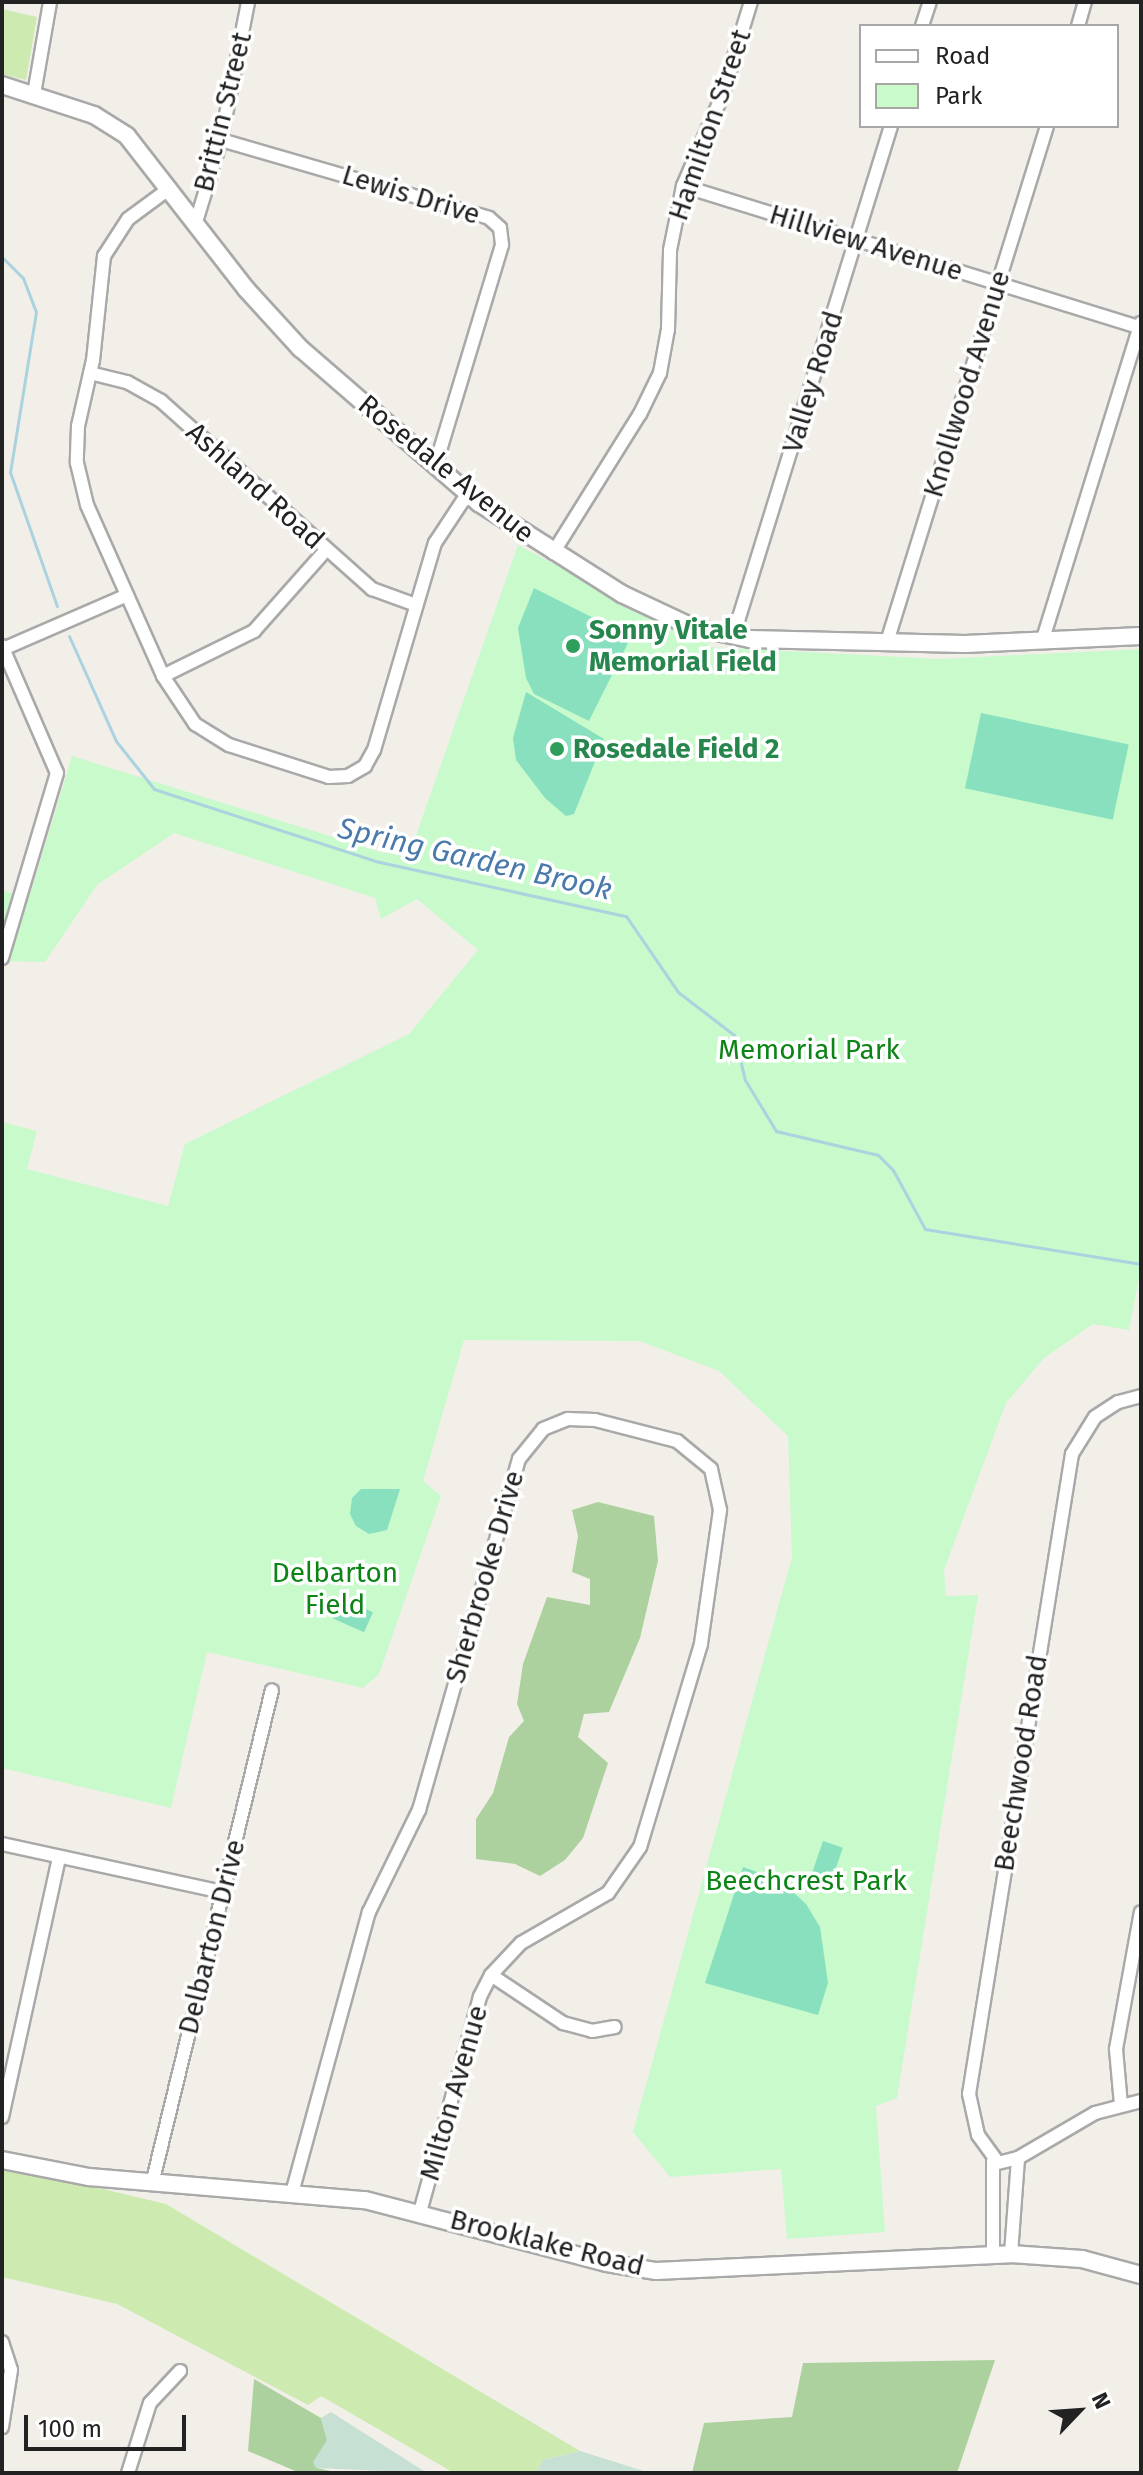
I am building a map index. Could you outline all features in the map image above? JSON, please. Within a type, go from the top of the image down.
[{"type":"street","points":[[34,94],[50,2]]},
{"type":"street","name":"Brittin Street","points":[[196,222],[221,140],[248,2]]},
{"type":"street","name":"Hamilton Street","points":[[553,553],[640,414],[660,373],[668,329],[670,250],[683,186],[722,96],[751,2]]},
{"type":"street","points":[[923,24],[930,2]]},
{"type":"street","points":[[1079,24],[1085,2]]},
{"type":"street","name":"Rosedale Avenue","points":[[2,85],[34,94],[119,130],[170,188],[273,321],[468,493],[553,553],[678,620],[733,637],[887,642],[1042,642],[1141,636]]},
{"type":"street","name":"Valley Road","points":[[733,637],[890,128]]},
{"type":"street","name":"Knollwood Avenue","points":[[887,642],[1046,128]]},
{"type":"street","name":"Lewis Drive","points":[[221,140],[489,218],[500,228],[502,245],[436,464]]},
{"type":"street","name":"Hillview Avenue","points":[[683,186],[1141,326]]},
{"type":"street","points":[[170,188],[128,219],[109,242],[100,268],[90,373],[78,426],[79,474],[127,595],[163,676],[183,711],[224,743],[329,777],[348,776],[365,766],[374,750],[435,543],[468,493]]},
{"type":"street","points":[[1042,642],[1141,326]]},
{"type":"street","name":"Ashland Road","points":[[90,373],[127,382],[161,401],[372,589],[416,605]]},
{"type":"street","points":[[163,676],[254,631],[326,550]]},
{"type":"street","points":[[2,958],[57,773],[3,648],[127,595]]},
{"type":"street","name":"Beechwood Road","points":[[993,2254],[993,2161],[978,2135],[969,2094],[1069,1464],[1077,1441],[1095,1417],[1118,1402],[1141,1396]]},
{"type":"street","name":"Sherbrooke Drive","points":[[292,2193],[369,1912],[419,1810],[519,1459],[534,1437],[568,1419],[595,1420],[677,1441],[711,1469],[720,1510],[701,1644],[640,1847],[608,1893],[521,1943],[491,1975]]},
{"type":"street","name":"Delbarton Drive","points":[[152,2184],[272,1690]]},
{"type":"street","points":[[2,1844],[223,1892]]},
{"type":"street","points":[[2,2117],[59,1857]]},
{"type":"street","points":[[1121,2105],[1116,2049],[1141,1912]]},
{"type":"street","points":[[491,1975],[563,2023],[592,2031],[615,2027]]},
{"type":"street","name":"Milton Avenue","points":[[420,2212],[480,1997],[491,1975]]},
{"type":"street","points":[[993,2161],[1018,2158],[1075,2122],[1141,2101]]},
{"type":"street","points":[[1011,2254],[1018,2158]]},
{"type":"street","name":"Brooklake Road","points":[[2,2160],[152,2184],[365,2200],[607,2263],[656,2271],[1011,2254],[1082,2259],[1141,2275]]},
{"type":"street","points":[[2,2342],[11,2370],[2,2427]]},
{"type":"street","points":[[128,2473],[150,2403],[180,2371]]},
{"type":"green space","points":[[2,9],[37,17],[26,80],[2,74]]},
{"type":"green space","name":"Memorial Park","points":[[518,545],[689,634],[711,639],[708,647],[939,659],[1141,649],[1141,1268],[1129,1330],[1093,1324],[1044,1358],[1006,1403],[944,1570],[946,1596],[978,1595],[897,2098],[876,2106],[885,2232],[787,2239],[781,2169],[670,2177],[633,2132],[792,1557],[788,1436],[719,1371],[640,1341],[464,1340],[423,1481],[441,1496],[379,1674],[363,1688],[207,1652],[171,1808],[2,1768],[2,1122],[37,1131],[27,1169],[168,1206],[185,1144],[409,1034],[478,950],[417,899],[381,919],[375,898],[174,833],[97,885],[45,962],[2,961],[2,890],[29,898],[72,756],[384,853],[413,844]]},
{"type":"green space","name":"Sonny Vitale Memorial Field","points":[[534,588],[631,637],[589,721],[534,694],[526,678],[518,628]]},
{"type":"green space","name":"Rosedale Field 2","points":[[526,692],[604,739],[574,814],[566,816],[545,798],[516,760],[513,738]]},
{"type":"green space","points":[[981,713],[1129,744],[1113,820],[965,788]]},
{"type":"green space","points":[[361,1489],[400,1489],[387,1530],[369,1534],[356,1526],[350,1514],[352,1498]]},
{"type":"green space","points":[[598,1502],[654,1516],[658,1561],[640,1638],[609,1712],[584,1714],[578,1737],[608,1763],[583,1838],[565,1860],[540,1876],[515,1864],[476,1859],[476,1819],[493,1793],[509,1737],[524,1721],[517,1704],[523,1664],[547,1597],[590,1605],[590,1579],[572,1572],[578,1536],[572,1510]]},
{"type":"green space","points":[[341,1598],[373,1612],[364,1632],[332,1618]]},
{"type":"green space","points":[[823,1841],[843,1848],[829,1888],[809,1881]]},
{"type":"green space","points":[[743,1867],[780,1880],[806,1904],[820,1927],[828,1983],[818,2015],[705,1983]]},
{"type":"green space","points":[[2,2165],[166,2204],[580,2451],[543,2460],[535,2473],[454,2473],[321,2396],[308,2405],[117,2304],[2,2277]]},
{"type":"green space","points":[[995,2360],[957,2473],[692,2473],[704,2423],[792,2417],[803,2363]]},
{"type":"green space","points":[[254,2379],[321,2418],[327,2440],[317,2468],[339,2473],[300,2473],[248,2451]]},
{"type":"green space","points":[[331,2412],[427,2473],[316,2468],[313,2462],[327,2440],[321,2418]]},
{"type":"green space","points":[[580,2451],[650,2473],[535,2473],[543,2460]]},
{"type":"waterway","name":"Spring Garden Brook","points":[[2,257],[23,278],[36,312],[10,472],[57,606]]},
{"type":"waterway","name":"Spring Garden Brook","points":[[69,636],[116,741],[154,789],[375,861],[626,916],[678,992],[734,1035],[745,1080],[776,1131],[878,1155],[893,1170],[925,1229],[1141,1264]]},
{"type":"place","name":"Sonny Vitale Memorial Field","points":[[573,646]]},
{"type":"place","name":"Rosedale Field 2","points":[[557,749]]},
{"type":"park label","name":"Delbarton Field","points":[[335,1589]]},
{"type":"park label","name":"Beechcrest Park","points":[[806,1881]]}]
